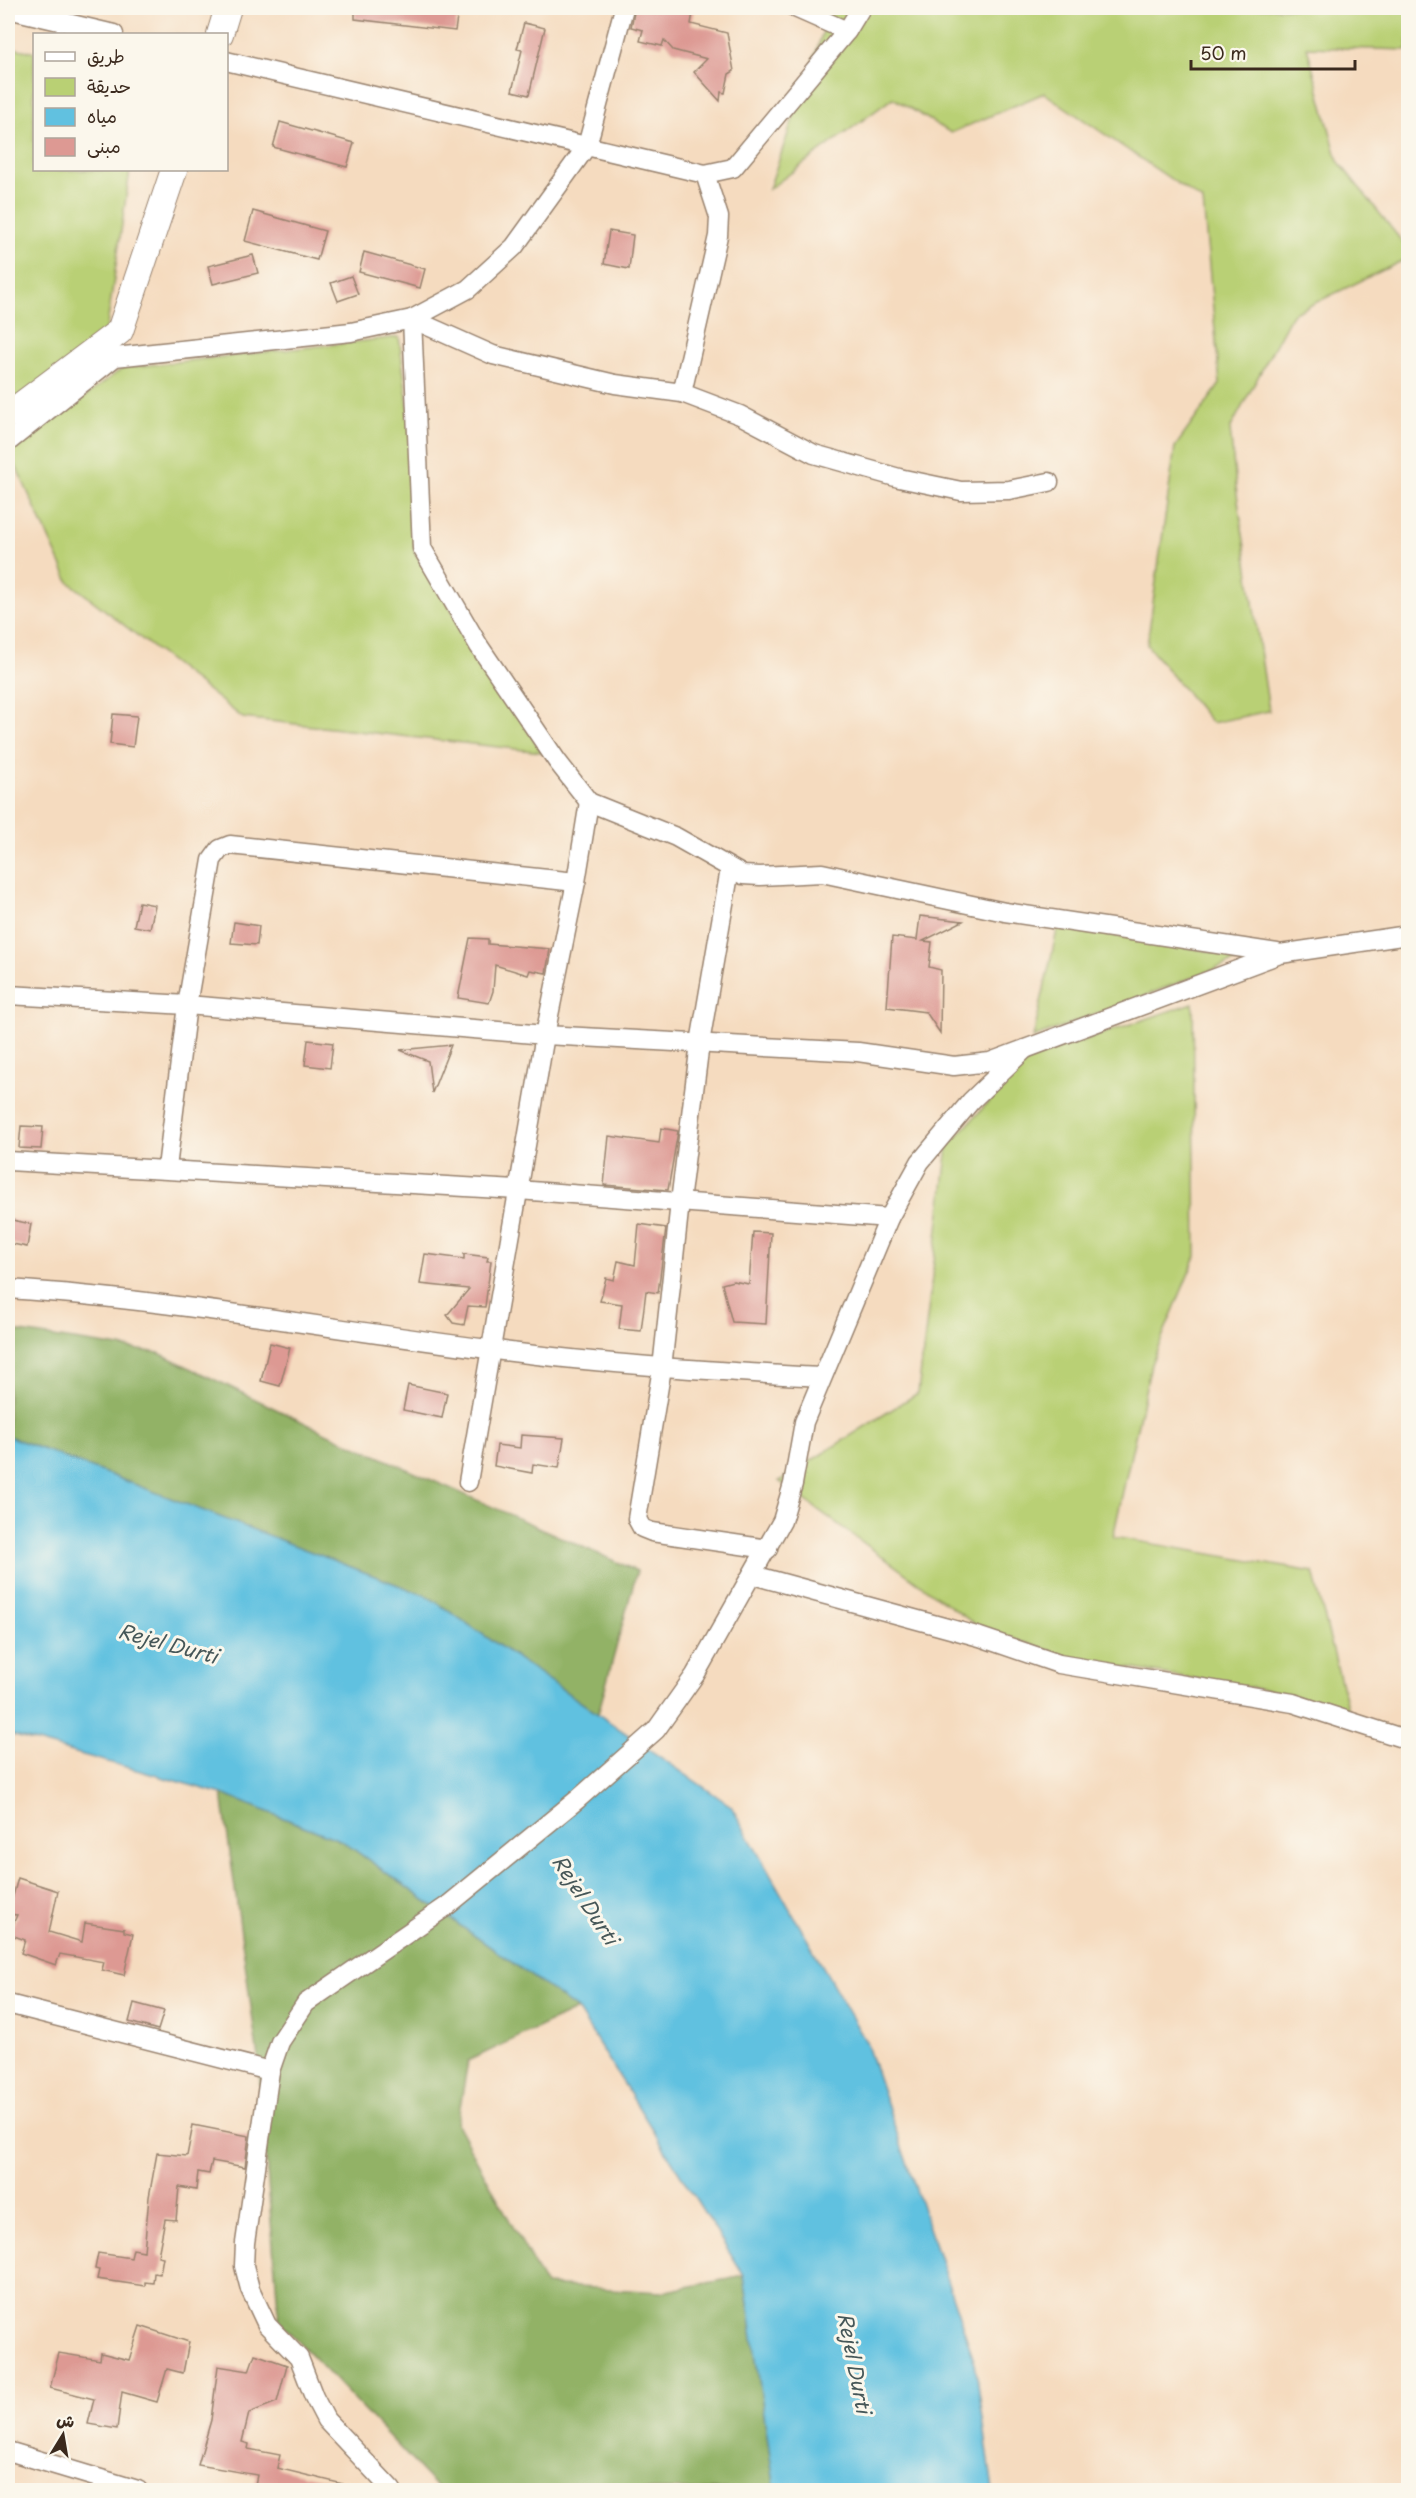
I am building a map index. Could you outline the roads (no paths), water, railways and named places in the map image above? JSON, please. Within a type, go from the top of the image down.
[{"type":"street","points":[[219,33],[228,8]]},
{"type":"street","points":[[8,442],[115,357],[351,333],[412,319],[468,289],[514,247],[587,146],[624,8]]},
{"type":"street","points":[[795,8],[847,31]]},
{"type":"street","points":[[228,61],[705,174],[733,168],[847,31],[861,8]]},
{"type":"street","points":[[8,9],[110,33]]},
{"type":"street","points":[[8,415],[120,331],[174,171]]},
{"type":"street","points":[[682,393],[718,236],[719,217],[705,174]]},
{"type":"street","points":[[412,319],[493,355],[615,384],[682,393],[740,416],[814,454],[899,478],[961,491],[1009,490],[1049,482]]},
{"type":"street","points":[[412,319],[422,548],[479,646],[557,761],[589,802],[676,837],[730,870],[760,876],[822,873],[1005,912],[1280,954]]},
{"type":"street","points":[[468,1482],[545,1035],[576,882],[589,802]]},
{"type":"street","points":[[167,1168],[187,1005],[212,860],[220,849],[230,845],[576,882]]},
{"type":"street","points":[[730,870],[700,1043],[662,1368],[637,1519],[642,1528],[768,1549]]},
{"type":"street","points":[[8,995],[187,1005],[545,1035],[858,1052],[954,1066],[990,1062],[1280,954],[1408,935]]},
{"type":"street","points":[[392,2490],[326,2420],[298,2358],[267,2325],[250,2289],[244,2266],[245,2243],[270,2071],[280,2042],[306,2003],[447,1906],[563,1811],[656,1730],[695,1675],[782,1521],[793,1484],[804,1422],[889,1218],[920,1162],[971,1101],[1025,1049]]},
{"type":"street","points":[[8,1161],[167,1168],[518,1190],[889,1218]]},
{"type":"street","points":[[8,1289],[90,1295],[490,1350],[662,1368],[822,1377]]},
{"type":"street","points":[[753,1575],[980,1636],[1059,1664],[1293,1702],[1408,1740]]},
{"type":"street","points":[[8,2004],[270,2071]]},
{"type":"street","points":[[8,2451],[138,2490]]},
{"type":"water","name":"Rejel Durti","points":[[8,1436],[427,1596],[731,1806],[866,2042],[975,2363],[993,2490],[775,2490],[744,2276],[577,2009],[342,1841],[222,1794],[8,1734]]}]
